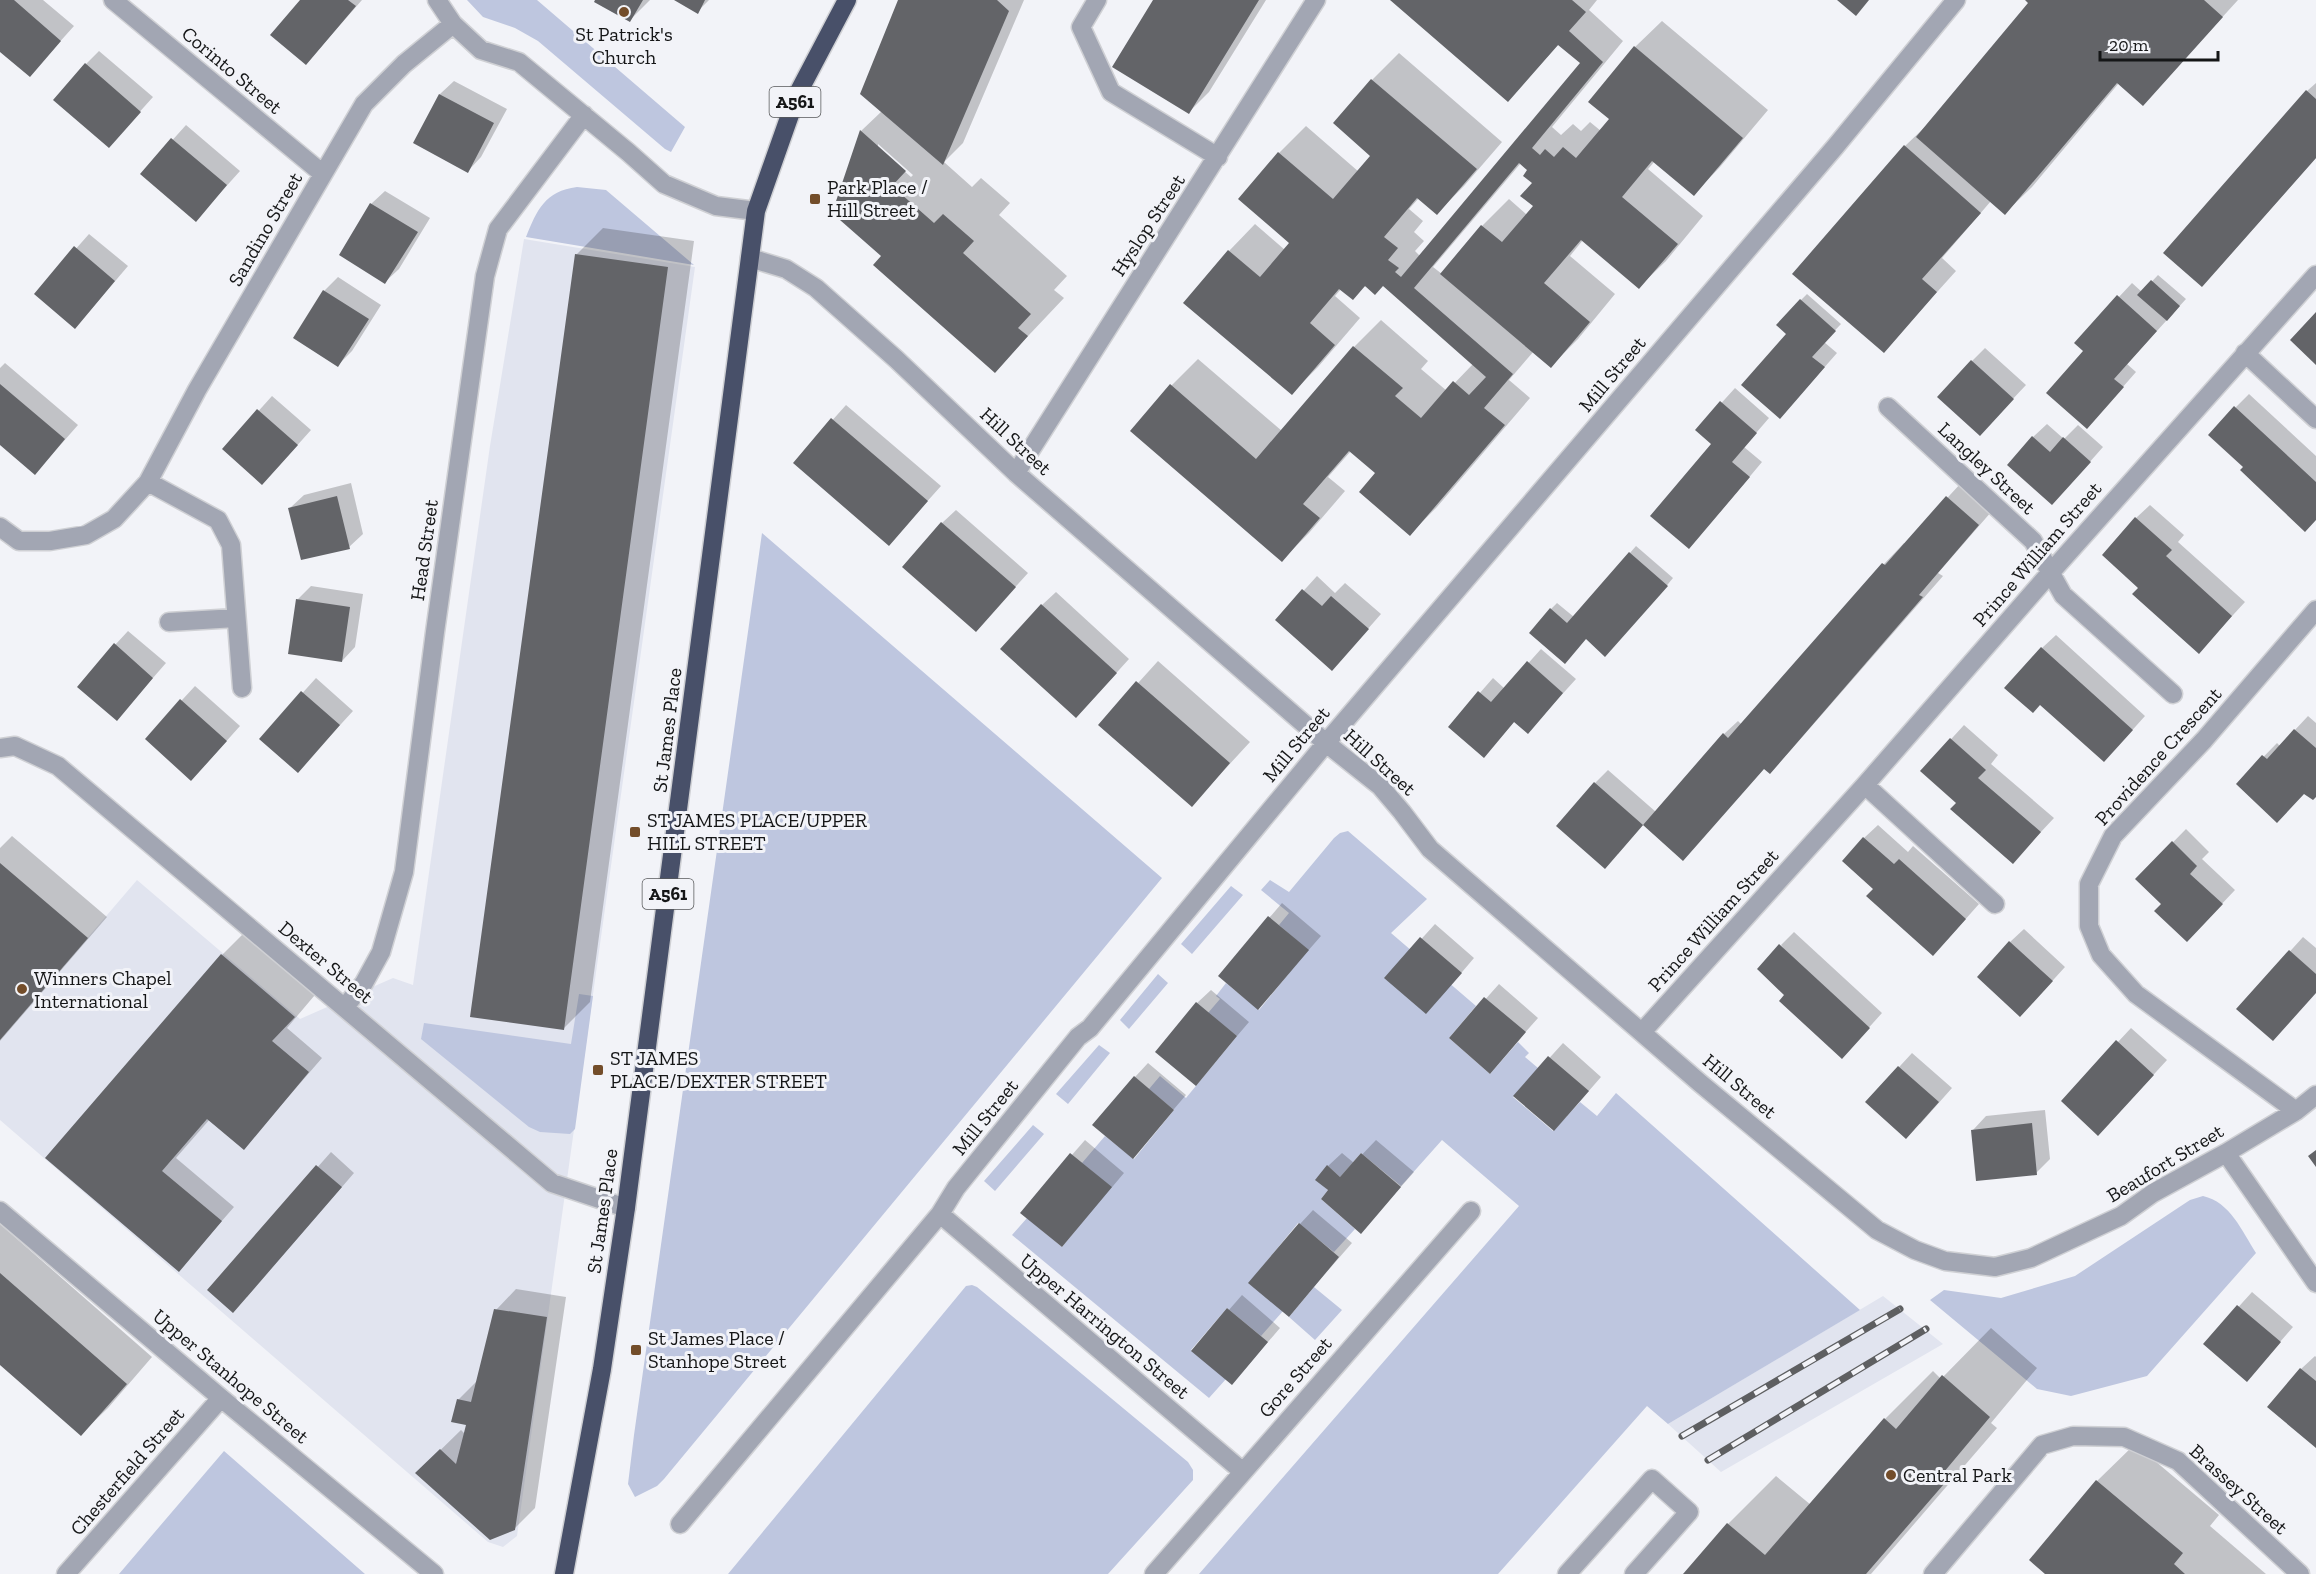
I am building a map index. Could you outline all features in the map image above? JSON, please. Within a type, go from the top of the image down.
[{"type":"highway","name":"A561","points":[[756,211],[797,95],[847,0]]},
{"type":"highway","name":"St James Place","points":[[564,1574],[602,1369],[626,1208],[756,211]]},
{"type":"street","name":"Corinto Street","points":[[113,0],[323,174]]},
{"type":"street","points":[[437,0],[453,24],[481,50],[519,63],[664,184],[716,206],[756,211]]},
{"type":"street","points":[[1097,0],[1082,27],[1111,92],[1218,157]]},
{"type":"street","name":"Hyslop Street","points":[[1016,473],[1316,0]]},
{"type":"street","name":"Mill Street","points":[[680,1524],[940,1214],[956,1188],[1078,1037],[1089,1028],[1326,743],[1835,147],[1956,0]]},
{"type":"street","name":"Sandino Street","points":[[0,527],[19,541],[50,542],[86,535],[114,519],[148,482],[197,390],[364,104],[404,64],[453,24]]},
{"type":"street","name":"Head Street","points":[[345,1007],[364,983],[381,952],[404,872],[485,276],[498,229],[584,115]]},
{"type":"street","name":"Hill Street","points":[[750,258],[786,269],[816,288],[896,359],[1016,473],[1326,743],[1380,786],[1430,849],[1643,1031],[1700,1083],[1877,1230],[1915,1250],[1945,1261],[1995,1267],[2031,1258]]},
{"type":"street","name":"Prince William Street","points":[[1643,1031],[1865,785],[2050,572],[2316,275]]},
{"type":"street","points":[[2245,353],[2316,418]]},
{"type":"street","name":"Langley Street","points":[[1888,407],[2033,541],[2063,596],[2173,694]]},
{"type":"street","points":[[148,482],[218,520],[231,545],[242,688]]},
{"type":"street","name":"Providence Crescent","points":[[2296,1111],[2136,994],[2101,955],[2089,926],[2089,884],[2113,836],[2205,740],[2316,610]]},
{"type":"street","points":[[169,622],[236,618]]},
{"type":"street","name":"Dexter Street","points":[[0,748],[15,746],[58,766],[552,1183],[626,1208]]},
{"type":"street","points":[[1865,785],[1995,904]]},
{"type":"street","name":"Beaufort Street","points":[[2031,1258],[2121,1216],[2152,1193],[2226,1153],[2296,1111],[2316,1095]]},
{"type":"street","points":[[2226,1153],[2316,1284]]},
{"type":"street","name":"Upper Stanhope Street","points":[[0,1211],[434,1574]]},
{"type":"street","name":"Gore Street","points":[[1154,1574],[1471,1211]]},
{"type":"street","name":"Upper Harrington Street","points":[[940,1214],[1242,1472]]},
{"type":"street","name":"Chesterfield Street","points":[[66,1574],[221,1398]]},
{"type":"street","name":"Brassey Street","points":[[1933,1574],[2042,1445],[2073,1436],[2124,1437],[2178,1461],[2300,1574]]},
{"type":"street","points":[[1567,1574],[1652,1479],[1689,1512],[1634,1574]]},
{"type":"shaded area","points":[[467,0],[537,0],[685,127],[671,152],[538,41],[515,28],[483,17]]},
{"type":"shaded area","points":[[577,187],[606,190],[694,265],[526,237],[534,218],[550,197],[566,189]]},
{"type":"shaded area","points":[[524,239],[695,267],[517,1536],[503,1547],[488,1542],[0,1120],[0,1040],[137,880],[300,1019],[393,978],[413,985],[490,446]]},
{"type":"shaded area","points":[[762,533],[1162,878],[664,1479],[657,1486],[635,1497],[628,1484],[634,1435]]},
{"type":"shaded area","points":[[1348,831],[1427,899],[1391,933],[1476,1006],[1449,1038],[1490,1074],[1518,1042],[1529,1053],[1525,1057],[1538,1068],[1513,1097],[1553,1131],[1580,1102],[1597,1116],[1616,1093],[1860,1310],[1668,1424],[1647,1406],[1498,1574],[1199,1574],[1519,1206],[1442,1140],[1401,1186],[1361,1153],[1340,1177],[1328,1166],[1316,1179],[1328,1190],[1321,1199],[1355,1229],[1334,1252],[1298,1223],[1249,1283],[1283,1311],[1261,1336],[1227,1308],[1191,1350],[1226,1379],[1209,1398],[1012,1235],[1027,1218],[1062,1247],[1111,1187],[1082,1163],[1105,1136],[1134,1159],[1174,1110],[1149,1089],[1160,1076],[1186,1098],[1237,1036],[1208,1013],[1220,999],[1216,996],[1226,983],[1259,1010],[1308,950],[1279,925],[1289,913],[1261,890],[1270,880],[1289,892],[1334,838]]},
{"type":"shaded area","points":[[1231,886],[1243,895],[1192,954],[1181,944]]},
{"type":"shaded area","points":[[1158,974],[1168,983],[1129,1029],[1120,1020]]},
{"type":"shaded area","points":[[579,994],[593,996],[575,1129],[570,1134],[540,1132],[529,1127],[421,1039],[424,1023],[571,1044]]},
{"type":"shaded area","points":[[1099,1045],[1110,1053],[1068,1104],[1056,1094]]},
{"type":"shaded area","points":[[1033,1125],[1044,1134],[995,1191],[984,1181]]},
{"type":"shaded area","points":[[2203,1196],[2221,1204],[2228,1211],[2256,1253],[2147,1376],[2071,1396],[2037,1389],[1930,1300],[1944,1290],[2001,1298],[2075,1276],[2190,1200]]},
{"type":"shaded area","points":[[972,1285],[1188,1462],[1193,1470],[1193,1480],[1108,1574],[728,1574],[966,1286]]},
{"type":"shaded area","points":[[1314,1287],[1342,1310],[1315,1340],[1289,1317]]},
{"type":"shaded area","points":[[1883,1296],[1943,1344],[1721,1472],[1668,1424]]},
{"type":"shaded area","points":[[224,1451],[365,1574],[119,1574]]},
{"type":"building","points":[[0,0],[14,0],[61,41],[30,77],[0,52]]},
{"type":"building","points":[[300,0],[348,0],[356,6],[306,65],[270,35]]},
{"type":"building","name":"St Patrick's Church","points":[[595,0],[643,0],[630,22],[594,2]]},
{"type":"building","name":"St Patrick's Church","points":[[674,0],[705,0],[698,14]]},
{"type":"building","points":[[898,0],[997,0],[1009,11],[943,165],[860,94]]},
{"type":"building","points":[[1153,0],[1259,0],[1189,114],[1112,67]]},
{"type":"building","points":[[1390,0],[1572,0],[1586,12],[1569,31],[1603,62],[1532,148],[1540,155],[1545,149],[1554,157],[1563,147],[1576,158],[1609,119],[1588,102],[1634,46],[1743,138],[1694,196],[1652,161],[1622,197],[1678,244],[1639,289],[1581,240],[1544,283],[1590,322],[1551,368],[1440,274],[1481,225],[1502,242],[1533,206],[1520,196],[1532,183],[1523,176],[1527,170],[1519,163],[1414,288],[1513,374],[1484,408],[1505,425],[1410,536],[1359,492],[1375,473],[1349,451],[1303,504],[1320,518],[1282,562],[1130,431],[1170,384],[1256,459],[1353,346],[1403,388],[1395,396],[1421,418],[1453,381],[1469,395],[1486,377],[1383,286],[1375,295],[1365,286],[1353,300],[1339,289],[1310,323],[1335,345],[1292,395],[1183,303],[1228,250],[1260,277],[1289,243],[1238,199],[1278,152],[1333,199],[1370,156],[1333,123],[1371,79],[1477,169],[1437,215],[1417,198],[1384,237],[1398,248],[1388,260],[1399,268],[1395,272],[1401,277],[1580,63],[1558,45],[1508,102]]},
{"type":"building","points":[[1837,0],[1869,0],[1856,16]]},
{"type":"building","points":[[2025,0],[2204,0],[2223,17],[2143,106],[2117,83],[2005,215],[1916,137],[2028,3]]},
{"type":"building","points":[[85,63],[141,112],[109,148],[53,100]]},
{"type":"building","points":[[2306,90],[2316,99],[2316,158],[2202,287],[2163,253]]},
{"type":"building","points":[[439,94],[494,123],[468,173],[413,143]]},
{"type":"building","points":[[860,130],[906,171],[892,186],[934,223],[943,214],[974,241],[963,253],[1031,314],[1018,328],[1028,336],[995,373],[873,265],[881,256],[832,213]]},
{"type":"building","points":[[171,138],[227,185],[196,222],[140,174]]},
{"type":"building","points":[[1904,145],[1981,213],[1922,279],[1937,292],[1884,353],[1792,274]]},
{"type":"building","points":[[370,203],[418,232],[385,284],[339,255]]},
{"type":"building","points":[[74,246],[115,281],[75,329],[34,294]]},
{"type":"building","points":[[575,254],[668,267],[564,1030],[470,1017]]},
{"type":"building","points":[[2151,280],[2180,306],[2167,321],[2137,295]]},
{"type":"building","points":[[323,290],[369,319],[338,367],[293,338]]},
{"type":"building","points":[[2117,295],[2157,331],[2114,379],[2124,387],[2087,429],[2046,393],[2083,351],[2074,343]]},
{"type":"building","points":[[1800,299],[1836,331],[1812,357],[1825,367],[1780,419],[1741,385],[1786,334],[1776,325]]},
{"type":"building","points":[[2316,312],[2316,365],[2290,340]]},
{"type":"building","points":[[1971,360],[2014,399],[1980,436],[1937,397]]},
{"type":"building","points":[[0,384],[65,439],[35,475],[0,445]]},
{"type":"building","points":[[1720,401],[1757,433],[1732,462],[1750,477],[1689,549],[1650,516],[1711,444],[1695,430]]},
{"type":"building","points":[[2234,406],[2316,482],[2316,520],[2305,532],[2240,470],[2243,467],[2208,435]]},
{"type":"building","points":[[257,409],[298,445],[262,485],[222,449]]},
{"type":"building","points":[[831,418],[928,501],[889,546],[793,463]]},
{"type":"building","points":[[2032,436],[2050,452],[2063,437],[2091,462],[2052,505],[2007,465]]},
{"type":"building","points":[[337,496],[350,549],[301,560],[288,508]]},
{"type":"building","points":[[1946,496],[1979,525],[1919,595],[1923,597],[1770,774],[1764,769],[1683,861],[1643,825],[1723,733],[1728,738],[1882,563],[1885,565]]},
{"type":"building","points":[[2135,517],[2172,550],[2166,556],[2232,616],[2199,654],[2132,594],[2138,588],[2102,555]]},
{"type":"building","points":[[941,522],[1016,587],[976,632],[902,567]]},
{"type":"building","points":[[1629,552],[1668,586],[1605,657],[1586,639],[1565,664],[1529,633],[1550,608],[1567,623]]},
{"type":"building","points":[[1302,589],[1322,606],[1331,596],[1369,629],[1332,671],[1275,620]]},
{"type":"building","points":[[296,599],[350,607],[342,662],[288,654]]},
{"type":"building","points":[[1041,604],[1117,673],[1076,718],[1000,649]]},
{"type":"building","points":[[114,643],[153,678],[117,721],[77,687]]},
{"type":"building","points":[[2041,647],[2133,730],[2104,762],[2040,705],[2033,713],[2004,688]]},
{"type":"building","points":[[1527,661],[1563,693],[1528,734],[1514,722],[1484,758],[1448,727],[1478,691],[1491,702]]},
{"type":"building","points":[[1136,681],[1230,763],[1192,807],[1098,725]]},
{"type":"building","points":[[301,691],[340,725],[298,773],[259,739]]},
{"type":"building","points":[[180,699],[227,741],[191,781],[145,739]]},
{"type":"building","points":[[2294,729],[2316,748],[2316,797],[2313,800],[2304,794],[2277,823],[2236,784],[2262,755],[2267,759]]},
{"type":"building","points":[[1950,738],[1986,770],[1978,778],[2041,832],[2013,864],[1950,809],[1956,803],[1920,771]]},
{"type":"building","points":[[1594,782],[1643,825],[1605,869],[1556,826]]},
{"type":"building","points":[[1863,837],[1894,864],[1899,859],[1966,919],[1933,956],[1866,896],[1873,889],[1842,861]]},
{"type":"building","points":[[2172,841],[2197,866],[2190,874],[2223,904],[2187,942],[2154,911],[2161,904],[2135,879]]},
{"type":"building","name":"Winners Chapel International","points":[[0,863],[88,938],[0,1040]]},
{"type":"building","points":[[1268,916],[1309,950],[1258,1010],[1218,976]]},
{"type":"building","points":[[1420,937],[1462,973],[1426,1014],[1384,978]]},
{"type":"building","points":[[2009,941],[2053,981],[2020,1017],[1977,977]]},
{"type":"building","points":[[1779,944],[1870,1028],[1842,1059],[1779,1001],[1784,995],[1757,969]]},
{"type":"building","points":[[2289,950],[2316,974],[2316,993],[2273,1041],[2236,1009]]},
{"type":"building","points":[[221,954],[295,1017],[272,1041],[309,1072],[244,1150],[207,1119],[162,1171],[222,1221],[179,1272],[45,1158]]},
{"type":"building","points":[[1484,997],[1526,1032],[1490,1074],[1449,1038]]},
{"type":"building","points":[[1196,1002],[1237,1036],[1196,1086],[1155,1052]]},
{"type":"building","points":[[2116,1040],[2154,1075],[2098,1136],[2061,1101]]},
{"type":"building","points":[[1548,1056],[1589,1091],[1554,1131],[1513,1096]]},
{"type":"building","points":[[1898,1066],[1939,1102],[1906,1139],[1865,1102]]},
{"type":"building","points":[[1134,1076],[1174,1110],[1133,1159],[1092,1125]]},
{"type":"building","points":[[2032,1123],[2037,1175],[1976,1181],[1971,1130]]},
{"type":"building","points":[[2316,1150],[2316,1167],[2308,1156]]},
{"type":"building","points":[[1070,1153],[1112,1187],[1062,1247],[1020,1213]]},
{"type":"building","points":[[1361,1153],[1401,1187],[1361,1234],[1321,1199],[1328,1190],[1315,1180],[1327,1165],[1340,1177]]},
{"type":"building","points":[[316,1165],[342,1187],[233,1313],[207,1290]]},
{"type":"building","points":[[1299,1223],[1339,1257],[1289,1317],[1248,1283]]},
{"type":"building","points":[[0,1273],[127,1384],[81,1436],[0,1365]]},
{"type":"building","points":[[2237,1305],[2281,1342],[2247,1382],[2203,1344]]},
{"type":"building","points":[[1227,1308],[1268,1342],[1232,1385],[1191,1351]]},
{"type":"building","points":[[494,1309],[547,1317],[515,1530],[490,1540],[415,1473],[440,1449],[456,1464],[466,1425],[451,1422],[457,1399],[471,1402]]},
{"type":"building","points":[[2300,1368],[2316,1381],[2316,1448],[2267,1407]]},
{"type":"building","name":"Central Park","points":[[1942,1375],[1990,1417],[1944,1472],[1950,1477],[1866,1574],[1683,1574],[1727,1523],[1765,1555],[1884,1418],[1896,1429]]},
{"type":"building","points":[[2096,1480],[2183,1553],[2174,1564],[2185,1574],[2045,1574],[2029,1560]]},
{"type":"railway","points":[[1682,1436],[1900,1309]]},
{"type":"railway","points":[[1708,1460],[1926,1329]]},
{"type":"place","name":"St Patrick's Church","points":[[624,12]]},
{"type":"place","name":"Park Place / Hill Street","points":[[815,199]]},
{"type":"place","name":"ST JAMES PLACE/UPPER HILL STREET","points":[[635,832]]},
{"type":"place","name":"Winners Chapel International","points":[[22,989]]},
{"type":"place","name":"ST JAMES PLACE/DEXTER STREET","points":[[598,1070]]},
{"type":"place","name":"St James Place / Stanhope Street","points":[[636,1350]]},
{"type":"place","name":"Central Park","points":[[1891,1475]]}]
